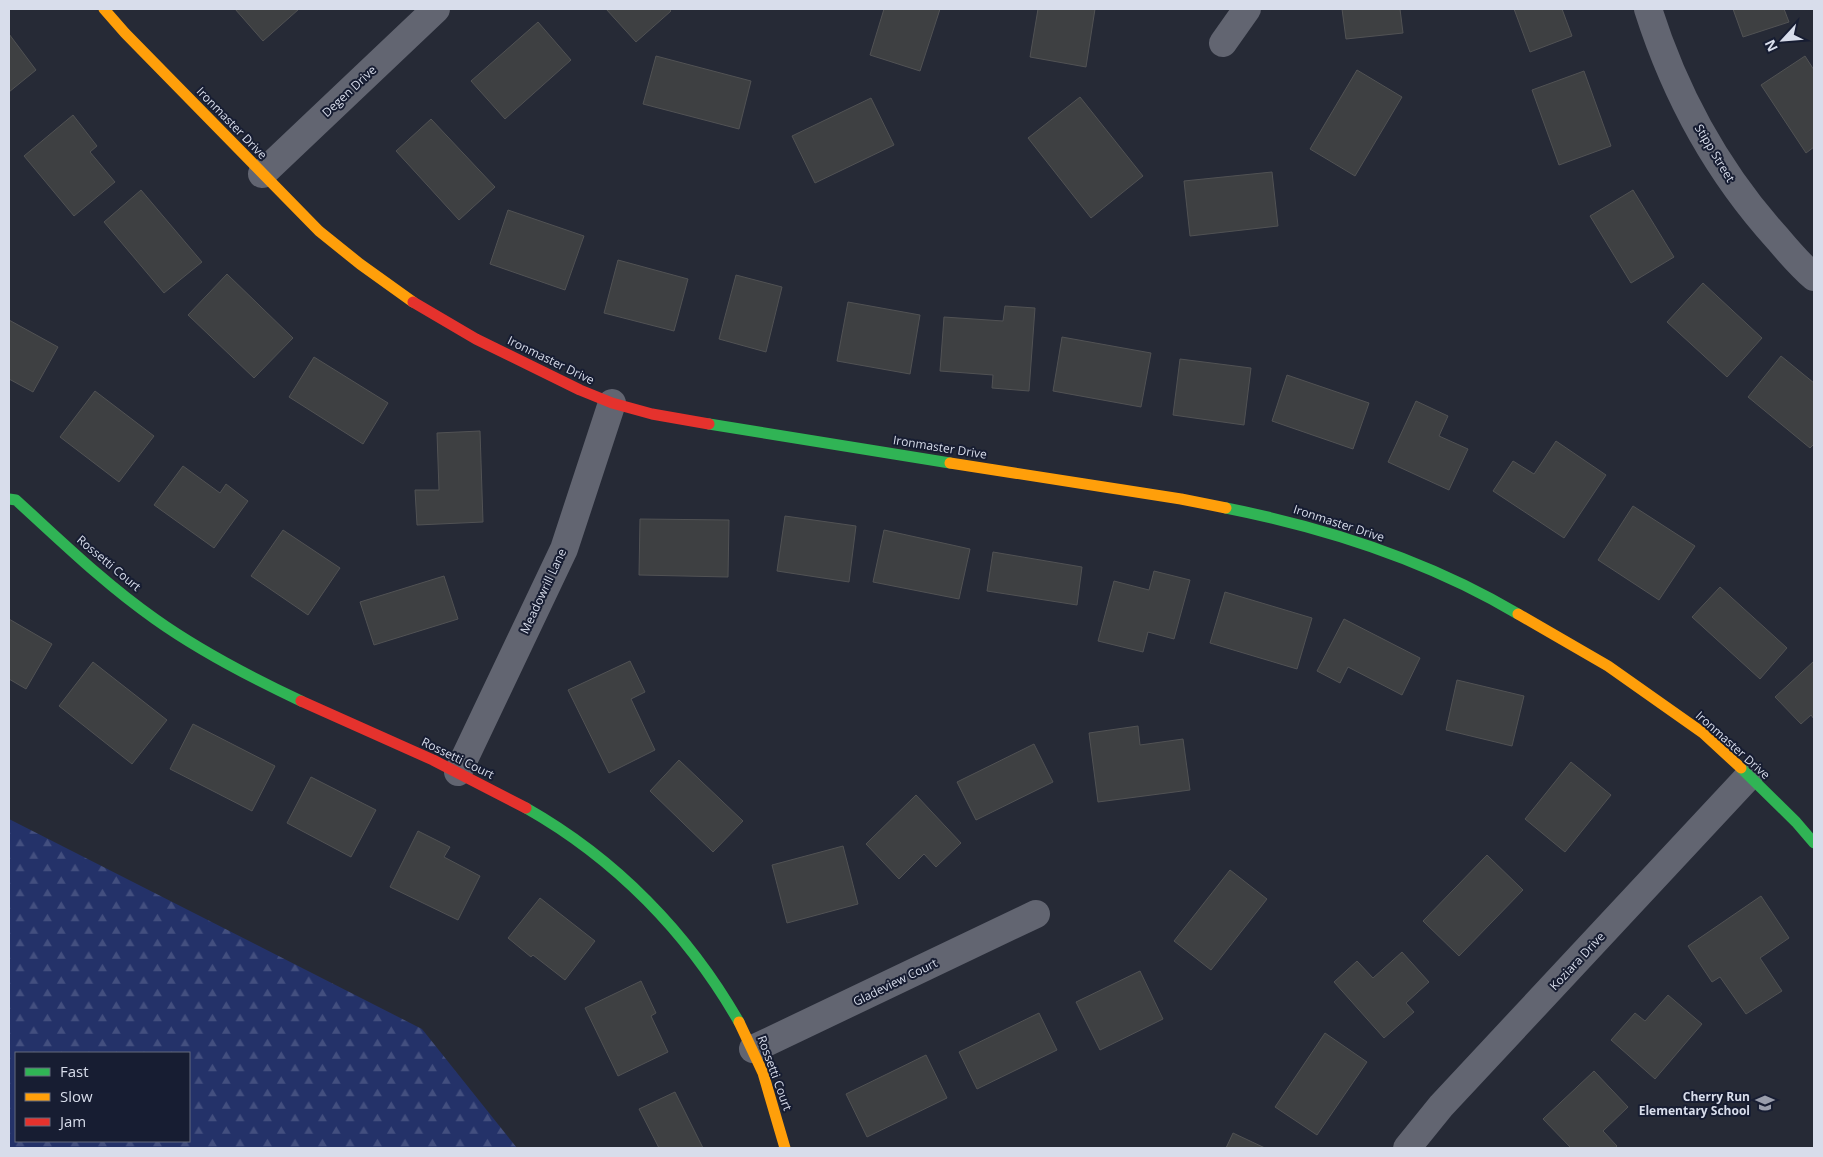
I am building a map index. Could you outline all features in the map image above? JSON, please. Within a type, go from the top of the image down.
[{"type":"street","name":"Ironmaster Drive","points":[[104,9],[125,33],[319,231],[360,264],[405,297],[476,339],[580,390],[612,403],[652,414],[770,435],[1181,498],[1268,516],[1343,537],[1424,568],[1492,598],[1608,666],[1703,733],[1796,822],[1814,843]]},
{"type":"street","name":"Degen Drive","points":[[262,174],[436,9]]},
{"type":"street","points":[[1223,43],[1247,9]]},
{"type":"street","name":"Stipp Street","points":[[1648,9],[1659,43],[1681,94],[1706,142],[1755,214],[1814,277]]},
{"type":"street","name":"Meadowrill Lane","points":[[458,772],[564,549],[612,403]]},
{"type":"street","name":"Rossetti Court","points":[[9,499],[16,500],[153,617],[199,647],[254,678],[458,772],[522,805],[578,840],[626,878],[665,916],[698,956],[734,1013],[753,1049],[770,1095],[785,1148]]},
{"type":"street","name":"Koziara Drive","points":[[1407,1148],[1441,1106],[1749,776]]},
{"type":"street","name":"Gladeview Court","points":[[753,1049],[1036,914]]},
{"type":"green space","points":[[9,819],[422,1029],[517,1148],[9,1148]]},
{"type":"building","points":[[235,9],[299,9],[263,41]]},
{"type":"building","points":[[606,9],[669,9],[671,11],[636,42]]},
{"type":"building","points":[[884,9],[940,9],[920,71],[870,55]]},
{"type":"building","points":[[1038,9],[1095,9],[1086,67],[1030,57]]},
{"type":"building","points":[[1342,9],[1400,9],[1403,33],[1346,39]]},
{"type":"building","points":[[1514,9],[1562,9],[1572,36],[1530,52]]},
{"type":"building","points":[[1733,9],[1784,9],[1789,22],[1743,37]]},
{"type":"building","points":[[538,22],[571,60],[505,119],[471,81]]},
{"type":"building","points":[[9,34],[36,70],[9,92]]},
{"type":"building","points":[[656,56],[751,81],[739,129],[643,104]]},
{"type":"building","points":[[1805,56],[1814,70],[1814,147],[1806,153],[1761,85]]},
{"type":"building","points":[[1357,70],[1402,97],[1355,176],[1310,149]]},
{"type":"building","points":[[1584,71],[1611,146],[1559,165],[1532,90]]},
{"type":"building","points":[[1080,97],[1143,176],[1091,218],[1028,138]]},
{"type":"building","points":[[871,98],[894,145],[815,183],[792,136]]},
{"type":"building","points":[[73,115],[97,146],[90,152],[115,182],[74,216],[24,156]]},
{"type":"building","points":[[431,119],[495,187],[459,220],[396,151]]},
{"type":"building","points":[[1272,172],[1278,226],[1190,236],[1184,181]]},
{"type":"building","points":[[141,190],[202,262],[164,293],[104,222]]},
{"type":"building","points":[[1633,190],[1674,257],[1631,283],[1590,216]]},
{"type":"building","points":[[508,210],[584,236],[565,290],[490,264]]},
{"type":"building","points":[[618,260],[688,279],[674,331],[604,313]]},
{"type":"building","points":[[227,274],[293,338],[254,378],[188,315]]},
{"type":"building","points":[[736,275],[782,287],[766,352],[719,339]]},
{"type":"building","points":[[1703,283],[1762,338],[1727,377],[1667,322]]},
{"type":"building","points":[[848,302],[920,315],[910,374],[837,361]]},
{"type":"building","points":[[1005,306],[1035,308],[1029,391],[992,388],[993,375],[940,371],[944,317],[1003,321]]},
{"type":"building","points":[[9,320],[58,347],[33,392],[9,379]]},
{"type":"building","points":[[1062,337],[1151,353],[1141,407],[1053,391]]},
{"type":"building","points":[[1781,356],[1814,383],[1814,444],[1810,448],[1748,397]]},
{"type":"building","points":[[314,357],[388,403],[363,444],[289,397]]},
{"type":"building","points":[[1180,359],[1251,368],[1244,425],[1173,415]]},
{"type":"building","points":[[1287,375],[1369,403],[1353,449],[1272,421]]},
{"type":"building","points":[[95,391],[154,436],[119,482],[60,437]]},
{"type":"building","points":[[1416,401],[1448,416],[1439,436],[1468,449],[1449,490],[1388,462]]},
{"type":"building","points":[[480,431],[483,522],[417,525],[415,490],[439,490],[437,433]]},
{"type":"building","points":[[1556,441],[1606,475],[1564,538],[1493,491],[1513,461],[1534,474]]},
{"type":"building","points":[[183,466],[220,493],[226,484],[248,501],[214,548],[154,505]]},
{"type":"building","points":[[1633,506],[1695,546],[1659,600],[1598,560]]},
{"type":"building","points":[[785,516],[856,526],[849,582],[777,571]]},
{"type":"building","points":[[640,519],[729,520],[728,577],[639,575]]},
{"type":"building","points":[[283,530],[340,568],[308,615],[251,576]]},
{"type":"building","points":[[884,530],[970,549],[959,599],[873,582]]},
{"type":"building","points":[[993,552],[1082,567],[1077,605],[987,591]]},
{"type":"building","points":[[1154,571],[1190,580],[1174,639],[1148,632],[1143,652],[1098,641],[1114,581],[1149,590]]},
{"type":"building","points":[[444,576],[458,619],[374,645],[360,602]]},
{"type":"building","points":[[1720,587],[1787,648],[1760,679],[1692,617]]},
{"type":"building","points":[[1225,592],[1312,618],[1297,669],[1210,643]]},
{"type":"building","points":[[9,619],[52,644],[26,689],[9,679]]},
{"type":"building","points":[[1344,619],[1420,658],[1402,695],[1348,667],[1340,683],[1317,671]]},
{"type":"building","points":[[630,661],[645,692],[631,699],[655,750],[609,773],[568,690]]},
{"type":"building","points":[[1814,661],[1814,719],[1811,715],[1801,724],[1775,697]]},
{"type":"building","points":[[93,662],[167,720],[132,764],[59,706]]},
{"type":"building","points":[[1457,680],[1524,696],[1512,746],[1446,730]]},
{"type":"building","points":[[193,724],[275,766],[252,811],[170,769]]},
{"type":"building","points":[[1138,726],[1140,745],[1183,739],[1190,790],[1098,802],[1089,733]]},
{"type":"building","points":[[1034,744],[1053,782],[976,820],[957,782]]},
{"type":"building","points":[[679,760],[743,821],[713,852],[650,791]]},
{"type":"building","points":[[1571,762],[1611,795],[1565,852],[1525,819]]},
{"type":"building","points":[[311,777],[376,810],[351,857],[287,823]]},
{"type":"building","points":[[916,795],[961,843],[936,867],[924,854],[899,879],[866,844]]},
{"type":"building","points":[[418,831],[450,847],[444,857],[480,876],[458,920],[390,887]]},
{"type":"building","points":[[843,846],[858,904],[787,923],[772,865]]},
{"type":"building","points":[[1487,855],[1523,890],[1459,956],[1423,921]]},
{"type":"building","points":[[1230,870],[1267,899],[1211,970],[1174,941]]},
{"type":"building","points":[[1761,896],[1789,938],[1760,958],[1782,991],[1746,1014],[1720,977],[1712,982],[1688,946]]},
{"type":"building","points":[[540,898],[595,941],[565,980],[533,955],[531,957],[508,938]]},
{"type":"building","points":[[1402,952],[1429,982],[1406,1003],[1414,1012],[1384,1038],[1334,982],[1357,961],[1373,978]]},
{"type":"building","points":[[1140,971],[1163,1019],[1100,1050],[1076,1002]]},
{"type":"building","points":[[641,981],[656,1013],[651,1016],[668,1052],[618,1076],[585,1008]]},
{"type":"building","points":[[1668,995],[1702,1024],[1655,1079],[1611,1040],[1635,1013],[1645,1021]]},
{"type":"building","points":[[1039,1013],[1057,1050],[977,1089],[959,1052]]},
{"type":"building","points":[[1325,1033],[1367,1062],[1317,1135],[1275,1107]]},
{"type":"building","points":[[926,1055],[947,1098],[867,1137],[846,1094]]},
{"type":"building","points":[[1594,1071],[1628,1107],[1603,1131],[1617,1146],[1615,1148],[1571,1148],[1543,1119]]},
{"type":"building","points":[[675,1092],[703,1148],[659,1148],[639,1109]]},
{"type":"building","points":[[1233,1133],[1265,1148],[1226,1148]]},
{"type":"traffic: fast","points":[[709,424],[950,463]]},
{"type":"traffic: fast","points":[[9,499],[16,500],[101,577],[155,619],[226,663],[301,701]]},
{"type":"traffic: fast","points":[[1226,508],[1339,536],[1413,562],[1484,595],[1518,614]]},
{"type":"traffic: fast","points":[[1741,768],[1796,822],[1814,843]]},
{"type":"traffic: fast","points":[[526,808],[590,850],[647,901],[697,958],[739,1022]]},
{"type":"traffic: slow","points":[[104,9],[125,33],[319,231],[360,264],[413,302]]},
{"type":"traffic: slow","points":[[950,463],[1181,499],[1226,508]]},
{"type":"traffic: slow","points":[[1518,614],[1608,666],[1703,733],[1741,768]]},
{"type":"traffic: slow","points":[[739,1022],[763,1073],[785,1148]]},
{"type":"traffic: jam","points":[[413,302],[476,339],[580,390],[612,403],[652,414],[709,424]]},
{"type":"traffic: jam","points":[[301,701],[433,760],[526,808]]},
{"type":"place","name":"Cherry Run Elementary School","points":[[1765,1103]]}]
